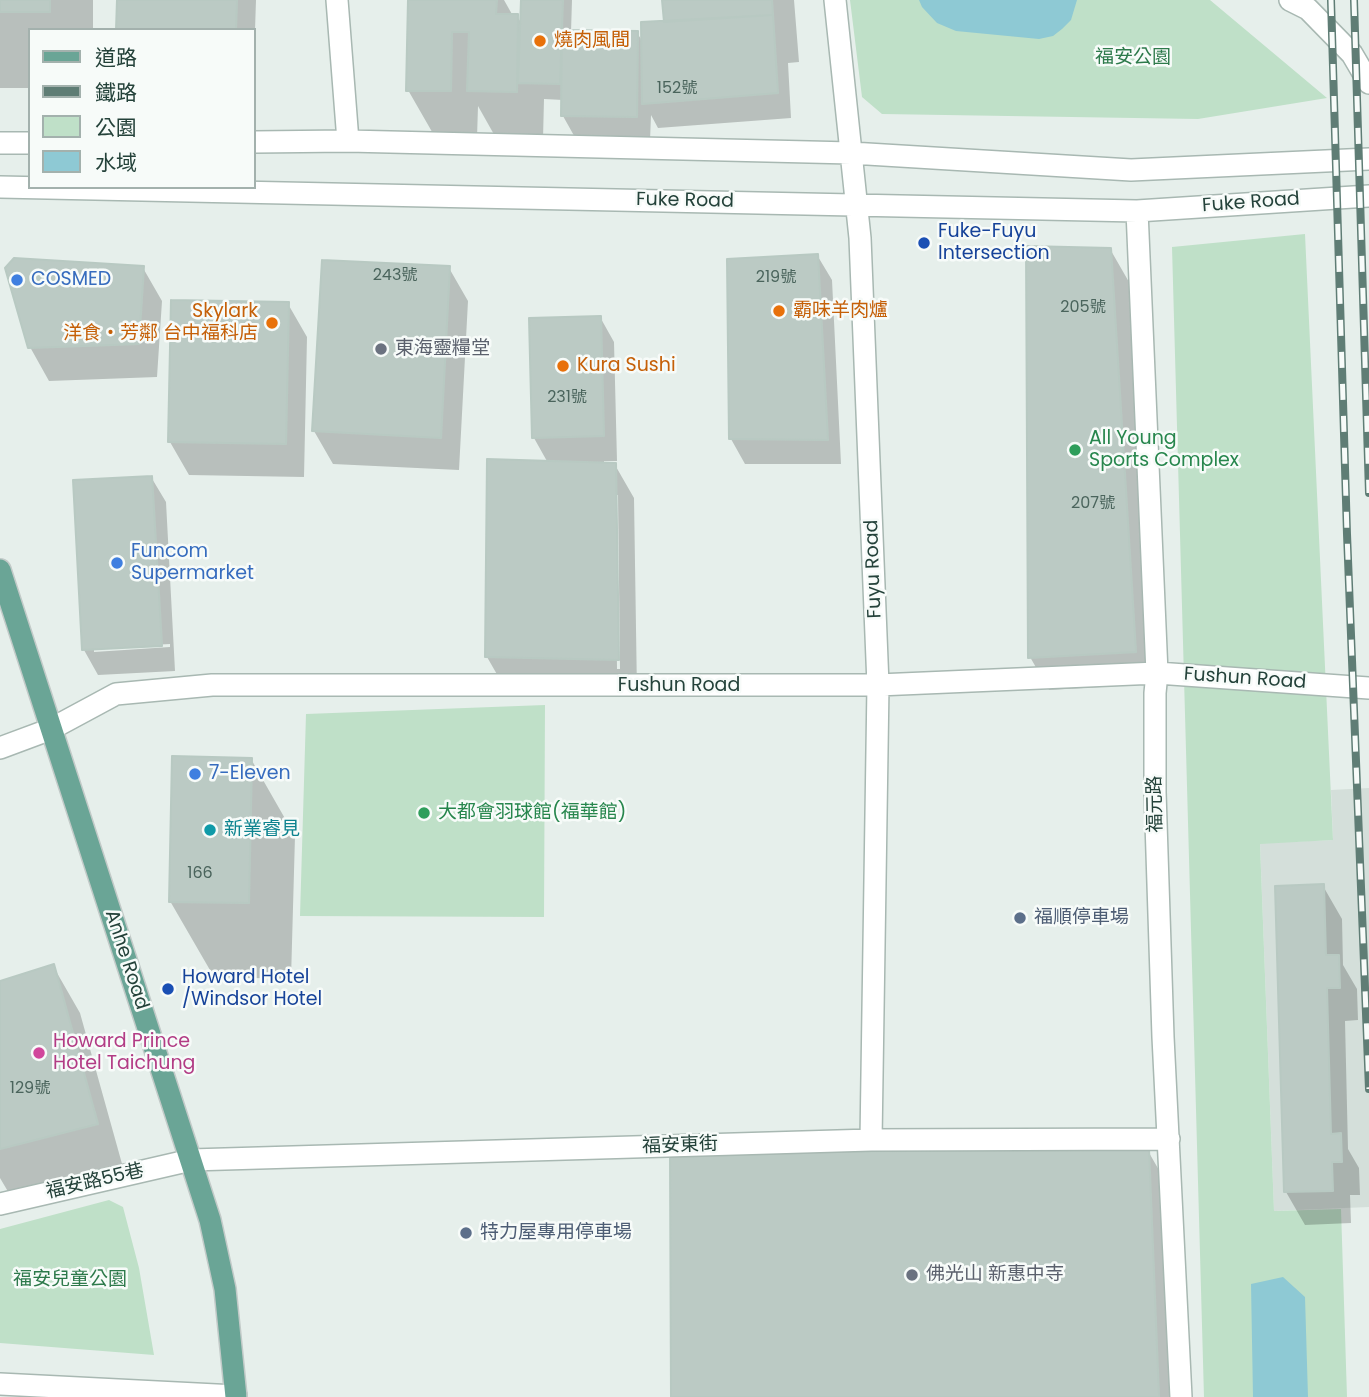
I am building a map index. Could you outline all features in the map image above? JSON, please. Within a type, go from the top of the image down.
[{"type":"main road","name":"Anhe Road","points":[[0,570],[210,1220],[225,1289],[236,1396]]},
{"type":"street","points":[[337,0],[348,142]]},
{"type":"street","name":"Fuyu Road","points":[[835,0],[860,238],[878,685],[871,1140]]},
{"type":"street","points":[[1290,0],[1308,9],[1352,54],[1369,83]]},
{"type":"street","name":"Fuke Road","points":[[256,142],[851,153],[1131,170],[1369,159]]},
{"type":"street","points":[[0,143],[28,143]]},
{"type":"street","name":"Fuke Road","points":[[0,187],[28,188]]},
{"type":"street","name":"Fuke Road","points":[[95,189],[1137,211],[1369,196]]},
{"type":"street","name":"福元路","points":[[1137,211],[1157,673],[1155,792],[1181,1397]]},
{"type":"street","name":"Fushun Road","points":[[0,748],[51,729],[116,694],[212,685],[878,685],[1157,673],[1369,688]]},
{"type":"street","name":"福安東街","points":[[191,1160],[871,1140],[1168,1139]]},
{"type":"street","name":"福安路55巷","points":[[0,1204],[191,1160]]},
{"type":"street","points":[[0,1384],[236,1396]]},
{"type":"shaded area","points":[[1369,788],[1369,1207],[1274,1211],[1260,843],[1333,840],[1331,790]]},
{"type":"green space","name":"福安公園","points":[[850,0],[1210,0],[1327,98],[1198,119],[882,114],[862,97]]},
{"type":"green space","points":[[1305,234],[1333,840],[1260,844],[1274,1211],[1341,1209],[1347,1397],[1204,1397],[1172,247]]},
{"type":"green space","name":"大都會羽球館(福華館)","points":[[545,705],[544,917],[300,916],[306,714]]},
{"type":"green space","name":"福安兒童公園","points":[[109,1200],[123,1207],[139,1268],[154,1355],[0,1343],[0,1229]]},
{"type":"water","points":[[919,0],[1077,0],[1071,20],[1053,36],[1039,39],[956,31],[937,23]]},
{"type":"water","points":[[1283,1277],[1305,1297],[1308,1397],[1253,1397],[1251,1284]]},
{"type":"building","points":[[0,0],[50,0],[50,12],[0,12]]},
{"type":"building","points":[[117,0],[237,0],[236,28],[116,28]]},
{"type":"building","points":[[408,0],[497,0],[496,14],[518,14],[517,92],[467,91],[469,32],[452,32],[451,91],[406,91]]},
{"type":"building","name":"燒肉風間","points":[[521,0],[563,0],[560,84],[518,83]]},
{"type":"building","points":[[662,0],[772,0],[773,15],[664,22]]},
{"type":"building","points":[[773,15],[778,93],[642,104],[641,22]]},
{"type":"building","points":[[562,30],[638,31],[637,117],[561,116]]},
{"type":"building","name":"All Young Sports Complex","points":[[1026,246],[1111,248],[1136,652],[1028,658]]},
{"type":"building","points":[[818,254],[828,440],[729,439],[727,259]]},
{"type":"building","points":[[14,258],[144,266],[139,344],[28,348],[5,268]]},
{"type":"building","name":"東海靈糧堂","points":[[322,260],[450,266],[441,438],[312,431]]},
{"type":"building","points":[[171,300],[289,302],[286,444],[168,442]]},
{"type":"building","points":[[601,316],[604,436],[532,438],[529,318]]},
{"type":"building","points":[[487,459],[616,463],[619,660],[485,657]]},
{"type":"building","name":"Funcom Supermarket","points":[[152,476],[162,646],[82,650],[73,480]]},
{"type":"building","name":"新業睿見","points":[[172,756],[252,758],[249,903],[169,902]]},
{"type":"building","points":[[1324,884],[1326,955],[1339,955],[1340,988],[1327,988],[1331,1134],[1341,1133],[1342,1162],[1332,1162],[1333,1191],[1284,1192],[1275,886]]},
{"type":"building","name":"Howard Prince Hotel Taichung","points":[[54,964],[98,1124],[0,1149],[0,981]]},
{"type":"building","name":"佛光山 新惠中寺","points":[[1149,1149],[1159,1397],[671,1397],[670,1153]]},
{"type":"railway","points":[[1331,0],[1347,534],[1369,1089]]},
{"type":"railway","points":[[1354,0],[1369,493]]},
{"type":"place","name":"燒肉風間","points":[[540,41]]},
{"type":"place","name":"Fuke-Fuyu Intersection","points":[[924,243]]},
{"type":"place","name":"COSMED","points":[[17,280]]},
{"type":"place","name":"霸味羊肉爐","points":[[779,311]]},
{"type":"place","name":"Skylark 洋食‧芳鄰 台中福科店","points":[[272,323]]},
{"type":"place","name":"東海靈糧堂","points":[[381,349]]},
{"type":"place","name":"Kura Sushi","points":[[563,366]]},
{"type":"place","name":"All Young Sports Complex","points":[[1075,450]]},
{"type":"place","name":"Funcom Supermarket","points":[[117,563]]},
{"type":"place","name":"7-Eleven","points":[[195,774]]},
{"type":"place","name":"大都會羽球館(福華館)","points":[[424,813]]},
{"type":"place","name":"新業睿見","points":[[210,830]]},
{"type":"place","name":"福順停車場","points":[[1020,918]]},
{"type":"place","name":"Howard Hotel /Windsor Hotel","points":[[168,989]]},
{"type":"place","name":"Howard Prince Hotel Taichung","points":[[39,1053]]},
{"type":"place","name":"特力屋專用停車場","points":[[466,1233]]},
{"type":"place","name":"佛光山 新惠中寺","points":[[912,1275]]}]
